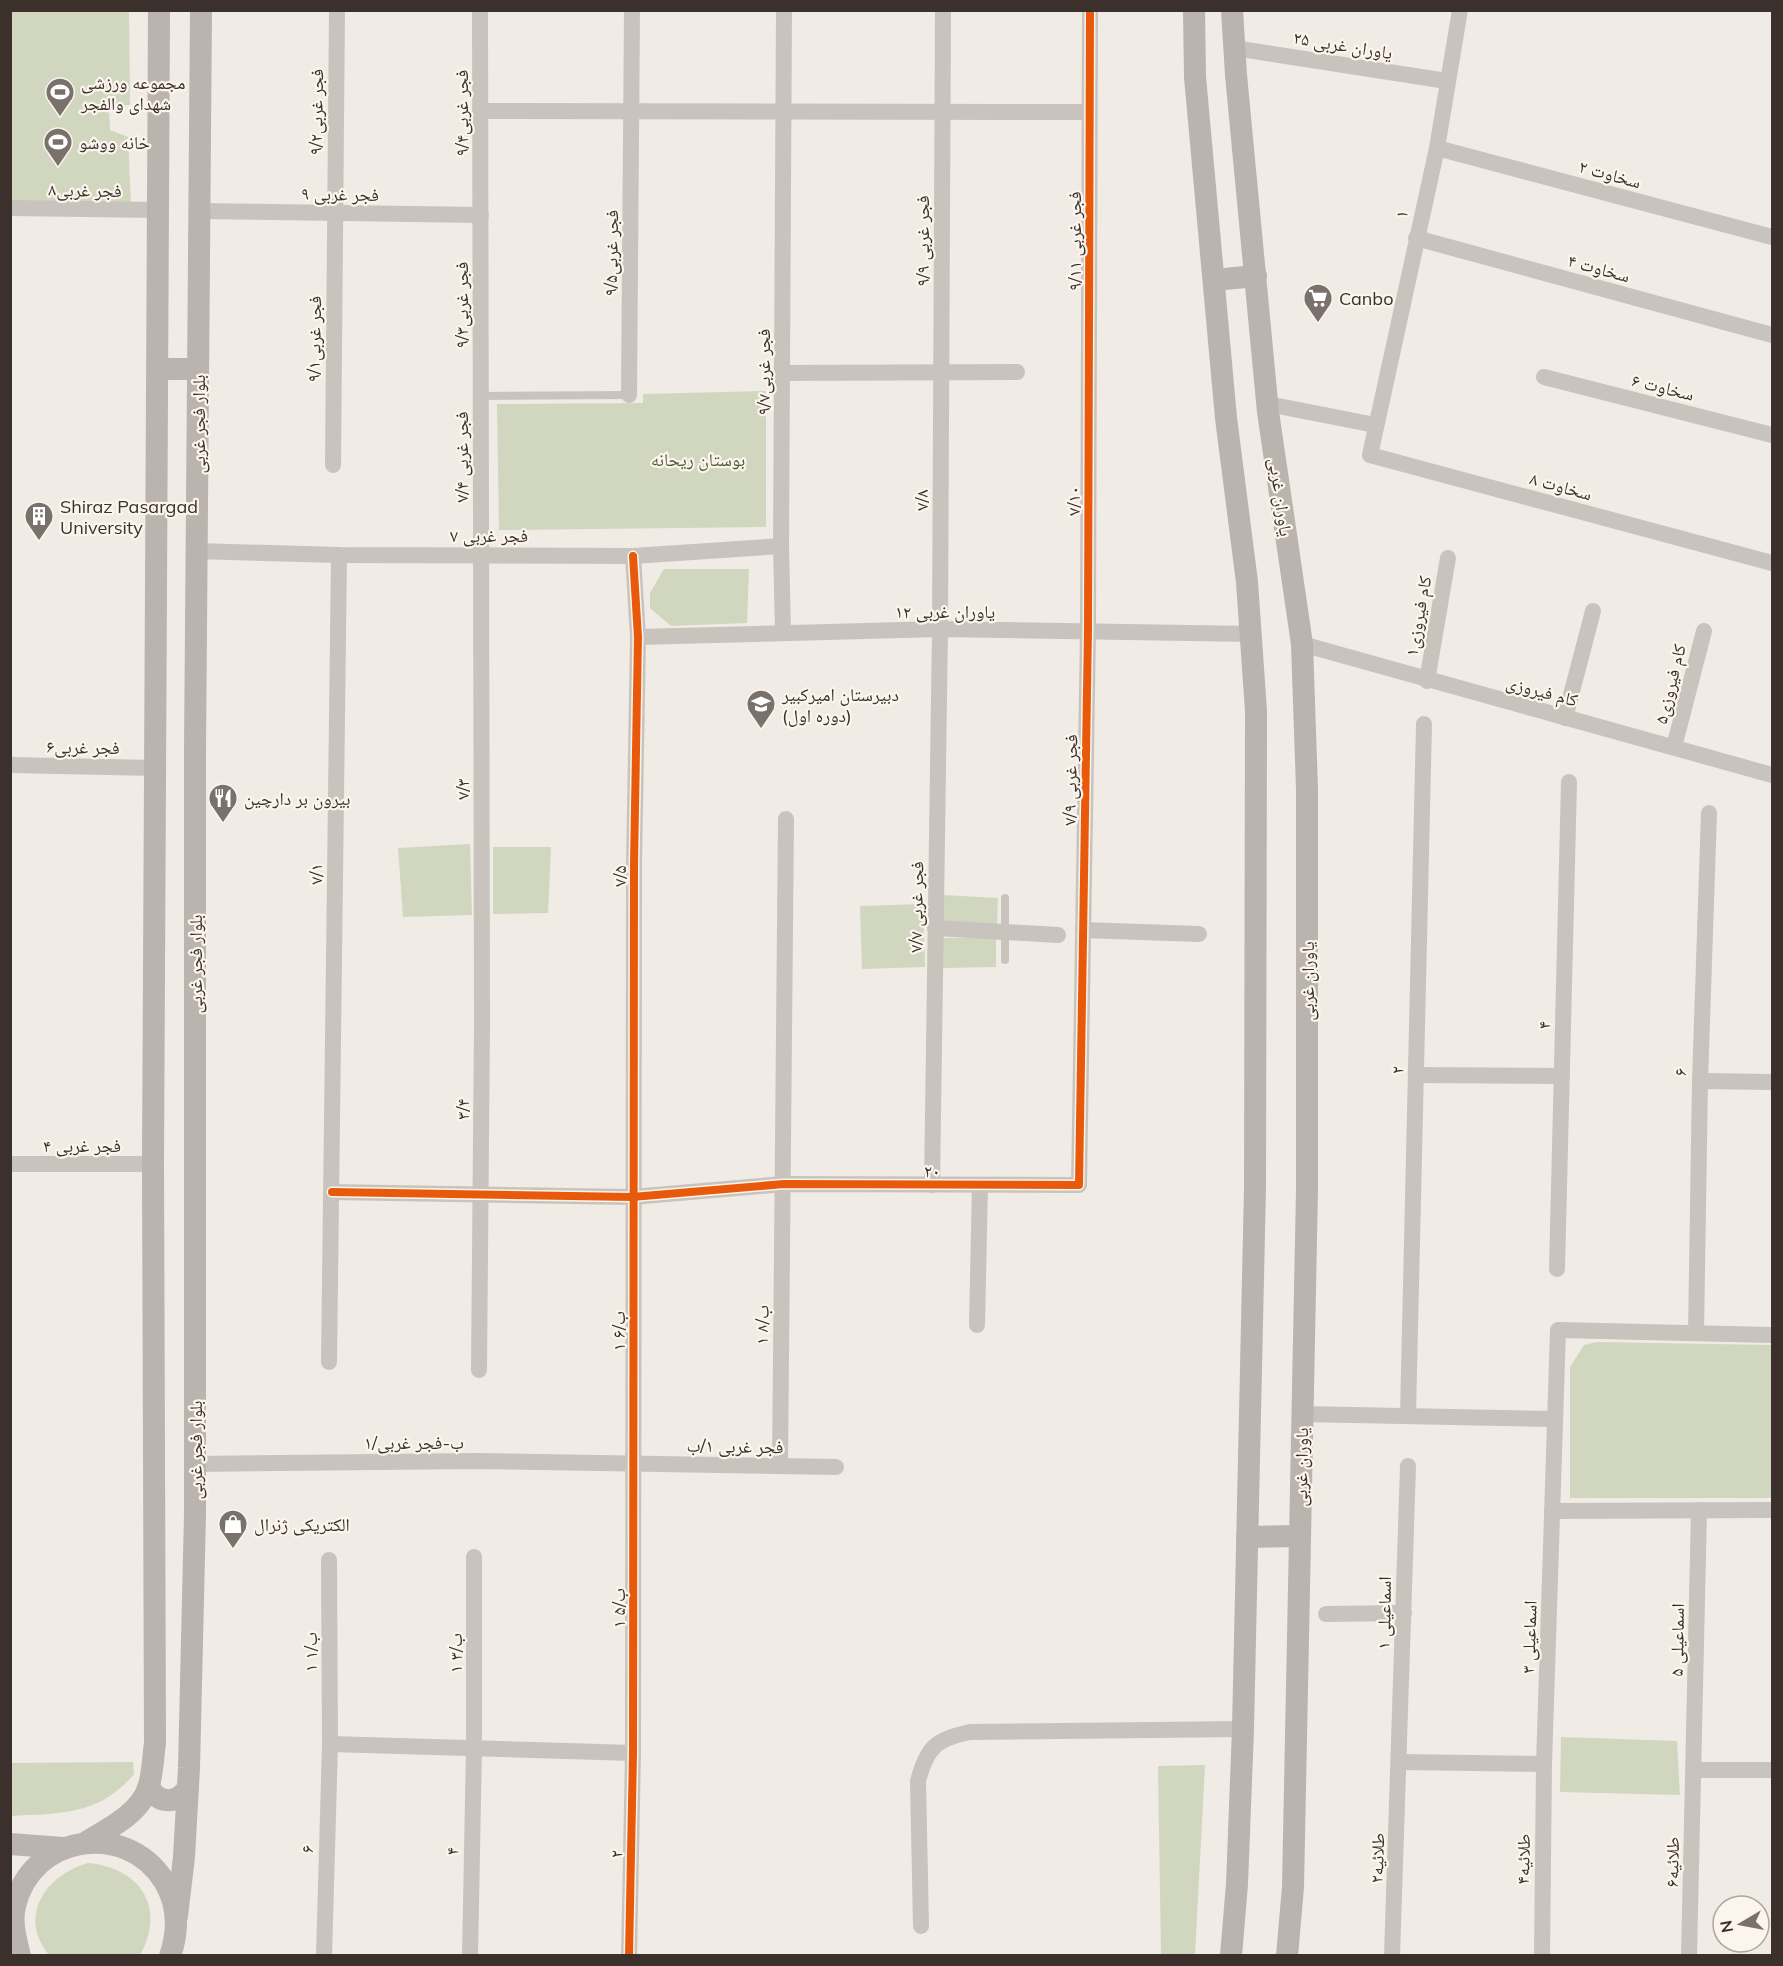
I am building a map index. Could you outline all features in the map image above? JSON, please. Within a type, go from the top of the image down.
[{"type":"main road","points":[[20,1956],[14,1932],[15,1906],[24,1882],[41,1862],[63,1848],[88,1841],[121,1821],[135,1807],[149,1787],[155,1743],[153,1164],[159,10]]},
{"type":"main road","name":"بلوار فجر غربی","points":[[173,1951],[184,1857],[188,1788],[195,1464],[196,551],[201,10]]},
{"type":"main road","points":[[1194,10],[1195,77],[1226,418],[1252,634],[1256,711],[1256,978],[1247,1537],[1243,1729],[1237,1884],[1231,1956]]},
{"type":"main road","name":"یاوران غربی","points":[[1232,10],[1268,404],[1302,644],[1307,789],[1307,1190],[1293,1887],[1287,1956]]},
{"type":"main road","points":[[1214,280],[1256,276]]},
{"type":"main road","points":[[158,369],[198,369]]},
{"type":"main road","points":[[1247,1537],[1300,1536]]},
{"type":"main road","points":[[149,1787],[154,1796],[161,1801],[172,1801],[182,1796],[188,1788]]},
{"type":"main road","points":[[88,1841],[113,1843],[144,1858],[157,1869],[171,1891],[177,1917]]},
{"type":"main road","points":[[10,1844],[63,1848]]},
{"type":"street","name":"فجر غربی۹/۲","points":[[335,213],[337,10]]},
{"type":"street","name":"فجر غربی۹/۴","points":[[480,10],[481,215]]},
{"type":"street","name":"فجر غربی۹/۵","points":[[629,395],[632,10]]},
{"type":"street","name":"فجر غربی۹/۷","points":[[783,632],[781,546],[784,10]]},
{"type":"street","name":"۹/۹ فجر غربی","points":[[941,370],[943,10]]},
{"type":"street","name":"۹/۱۱ فجر غربی","points":[[1089,371],[1090,10]]},
{"type":"street","name":"۱","points":[[1375,425],[1437,148],[1460,10]]},
{"type":"street","name":"یاوران غربی ۲۵","points":[[1234,48],[1447,81]]},
{"type":"street","points":[[481,111],[1089,112]]},
{"type":"street","name":"سخاوت ۲","points":[[1437,148],[1773,237]]},
{"type":"street","name":"فجر غربی۸","points":[[10,208],[158,210]]},
{"type":"street","name":"۹ فجر غربی","points":[[199,212],[481,215]]},
{"type":"street","name":"فجر غربی۹/۱","points":[[333,465],[335,213]]},
{"type":"street","name":"فجر غربی۹/۳","points":[[480,396],[481,215]]},
{"type":"street","name":"سخاوت ۴","points":[[1416,238],[1773,335]]},
{"type":"street","points":[[782,373],[941,370],[1017,372]]},
{"type":"street","name":"۷/۸","points":[[940,630],[941,370]]},
{"type":"street","name":"۷/۱۰","points":[[1088,630],[1089,371]]},
{"type":"street","name":"سخاوت ۶","points":[[1544,377],[1773,435]]},
{"type":"street","name":"۷/۴ فجر غربی","points":[[480,396],[481,554]]},
{"type":"street","points":[[1268,404],[1375,425]]},
{"type":"street","name":"سخاوت ۸","points":[[1375,425],[1370,455],[1773,563]]},
{"type":"street","name":"۷ فجر غربی","points":[[196,551],[339,555],[633,556],[781,546]]},
{"type":"street","name":"۷/۳","points":[[481,554],[482,1024]]},
{"type":"street","name":"۷/۱","points":[[329,1362],[339,555]]},
{"type":"street","name":"۷/۵","points":[[632,1197],[638,637],[633,556]]},
{"type":"street","name":"کام فیروزی۱","points":[[1427,681],[1448,558]]},
{"type":"street","points":[[1565,718],[1593,611]]},
{"type":"street","name":"۱۲ یاوران غربی","points":[[638,637],[940,630],[1088,630],[1252,634]]},
{"type":"street","name":"۷/۷ فجر غربی","points":[[932,1185],[940,630]]},
{"type":"street","name":"۷/۹ فجر غربی","points":[[1079,1185],[1088,630]]},
{"type":"street","name":"کام فیروزی۵","points":[[1674,747],[1704,631]]},
{"type":"street","name":"کام فیروزی","points":[[1302,644],[1427,681],[1773,775]]},
{"type":"street","name":"۲","points":[[1408,1415],[1424,724]]},
{"type":"street","name":"فجر غربی۶","points":[[10,765],[156,768]]},
{"type":"street","name":"۴","points":[[1557,1269],[1569,782]]},
{"type":"street","name":"۶","points":[[1696,1333],[1700,1081],[1709,813]]},
{"type":"street","name":"۱ ب/۸","points":[[780,1466],[786,819]]},
{"type":"street","points":[[935,928],[1059,935]]},
{"type":"street","points":[[1083,930],[1199,934]]},
{"type":"street","name":"۳/۴","points":[[479,1370],[482,1024]]},
{"type":"street","points":[[1416,1075],[1562,1076]]},
{"type":"street","points":[[1700,1081],[1773,1082]]},
{"type":"street","name":"۴ فجر غربی","points":[[10,1164],[153,1164]]},
{"type":"street","name":"۲۰","points":[[332,1192],[632,1197],[784,1184],[1079,1185]]},
{"type":"street","points":[[977,1325],[980,1185]]},
{"type":"street","name":"۱ ب/۶","points":[[632,1197],[634,1464]]},
{"type":"street","name":"اسماعیلی ۳","points":[[1544,1764],[1558,1330],[1696,1333]]},
{"type":"street","points":[[1696,1333],[1773,1335]]},
{"type":"street","points":[[1302,1414],[1554,1419]]},
{"type":"street","name":"۱/ب-فجر غربی","points":[[195,1464],[467,1461],[634,1464]]},
{"type":"street","name":"فجر غربی ۱/ب","points":[[634,1464],[836,1467]]},
{"type":"street","name":"۱ ب/۵","points":[[633,1753],[634,1464]]},
{"type":"street","name":"اسماعیلی ۱","points":[[1400,1762],[1408,1466]]},
{"type":"street","name":"اسماعیلی ۵","points":[[1694,1770],[1699,1510]]},
{"type":"street","points":[[1552,1511],[1773,1510]]},
{"type":"street","name":"۱ ب/۳","points":[[474,1557],[474,1748]]},
{"type":"street","name":"۱ ب/۱","points":[[329,1560],[330,1744]]},
{"type":"street","points":[[1326,1614],[1404,1613]]},
{"type":"street","points":[[921,1926],[918,1781],[923,1762],[934,1747],[946,1737],[970,1732],[1243,1729]]},
{"type":"street","points":[[330,1744],[633,1753]]},
{"type":"street","name":"۶","points":[[324,1956],[330,1744]]},
{"type":"street","name":"۴","points":[[470,1956],[474,1748]]},
{"type":"street","name":"۲","points":[[629,1956],[633,1753]]},
{"type":"street","points":[[1400,1762],[1544,1764]]},
{"type":"street","name":"طلائیه۲","points":[[1392,1956],[1400,1762]]},
{"type":"street","name":"طلائیه۴","points":[[1542,1956],[1544,1764]]},
{"type":"street","points":[[1694,1770],[1773,1770]]},
{"type":"street","name":"طلائیه۶","points":[[1689,1956],[1694,1770]]},
{"type":"lane","points":[[480,396],[629,395]]},
{"type":"lane","points":[[1005,898],[1005,960]]},
{"type":"green space","name":"مجموعه ورزشی شهدای والفجر","points":[[11,11],[129,11],[130,105],[109,106],[110,130],[128,137],[131,207],[11,205]]},
{"type":"green space","name":"بوستان ریحانه","points":[[766,391],[766,527],[499,530],[497,404],[643,403],[643,394]]},
{"type":"green space","points":[[664,569],[749,569],[747,623],[671,626],[650,608],[650,593]]},
{"type":"green space","points":[[470,844],[472,915],[403,917],[398,848]]},
{"type":"green space","points":[[493,847],[551,847],[548,913],[493,914]]},
{"type":"green space","points":[[943,895],[998,898],[997,925],[942,923]]},
{"type":"green space","points":[[923,904],[925,967],[862,969],[860,906]]},
{"type":"green space","points":[[943,938],[996,938],[996,967],[943,968]]},
{"type":"green space","points":[[1597,1342],[1772,1345],[1772,1498],[1570,1498],[1570,1367],[1584,1345]]},
{"type":"green space","points":[[1561,1737],[1677,1741],[1680,1795],[1560,1792]]},
{"type":"green space","points":[[133,1762],[134,1774],[121,1788],[93,1805],[78,1810],[11,1816],[11,1763]]},
{"type":"green space","points":[[1205,1765],[1195,1955],[1161,1955],[1158,1766]]},
{"type":"green space","points":[[88,1863],[107,1866],[122,1873],[135,1882],[144,1893],[149,1907],[150,1922],[140,1955],[49,1955],[40,1940],[36,1926],[36,1912],[41,1899],[60,1877]]},
{"type":"cycle path","points":[[332,1192],[632,1197],[784,1184],[1079,1185],[1088,630],[1090,10]]},
{"type":"cycle path","points":[[629,1956],[633,1753],[634,865],[638,637],[633,556]]},
{"type":"place","name":"مجموعه ورزشی شهدای والفجر","points":[[60,118]]},
{"type":"place","name":"خانه ووشو","points":[[58,168]]},
{"type":"place","name":"Canbo","points":[[1318,324]]},
{"type":"place","name":"Shiraz Pasargad University","points":[[39,542]]},
{"type":"place","name":"دبیرستان امیرکبیر (دوره اول)","points":[[761,730]]},
{"type":"place","name":"بیرون بر دارچین","points":[[223,824]]},
{"type":"place","name":"الکتریکی ژنرال","points":[[233,1550]]}]
